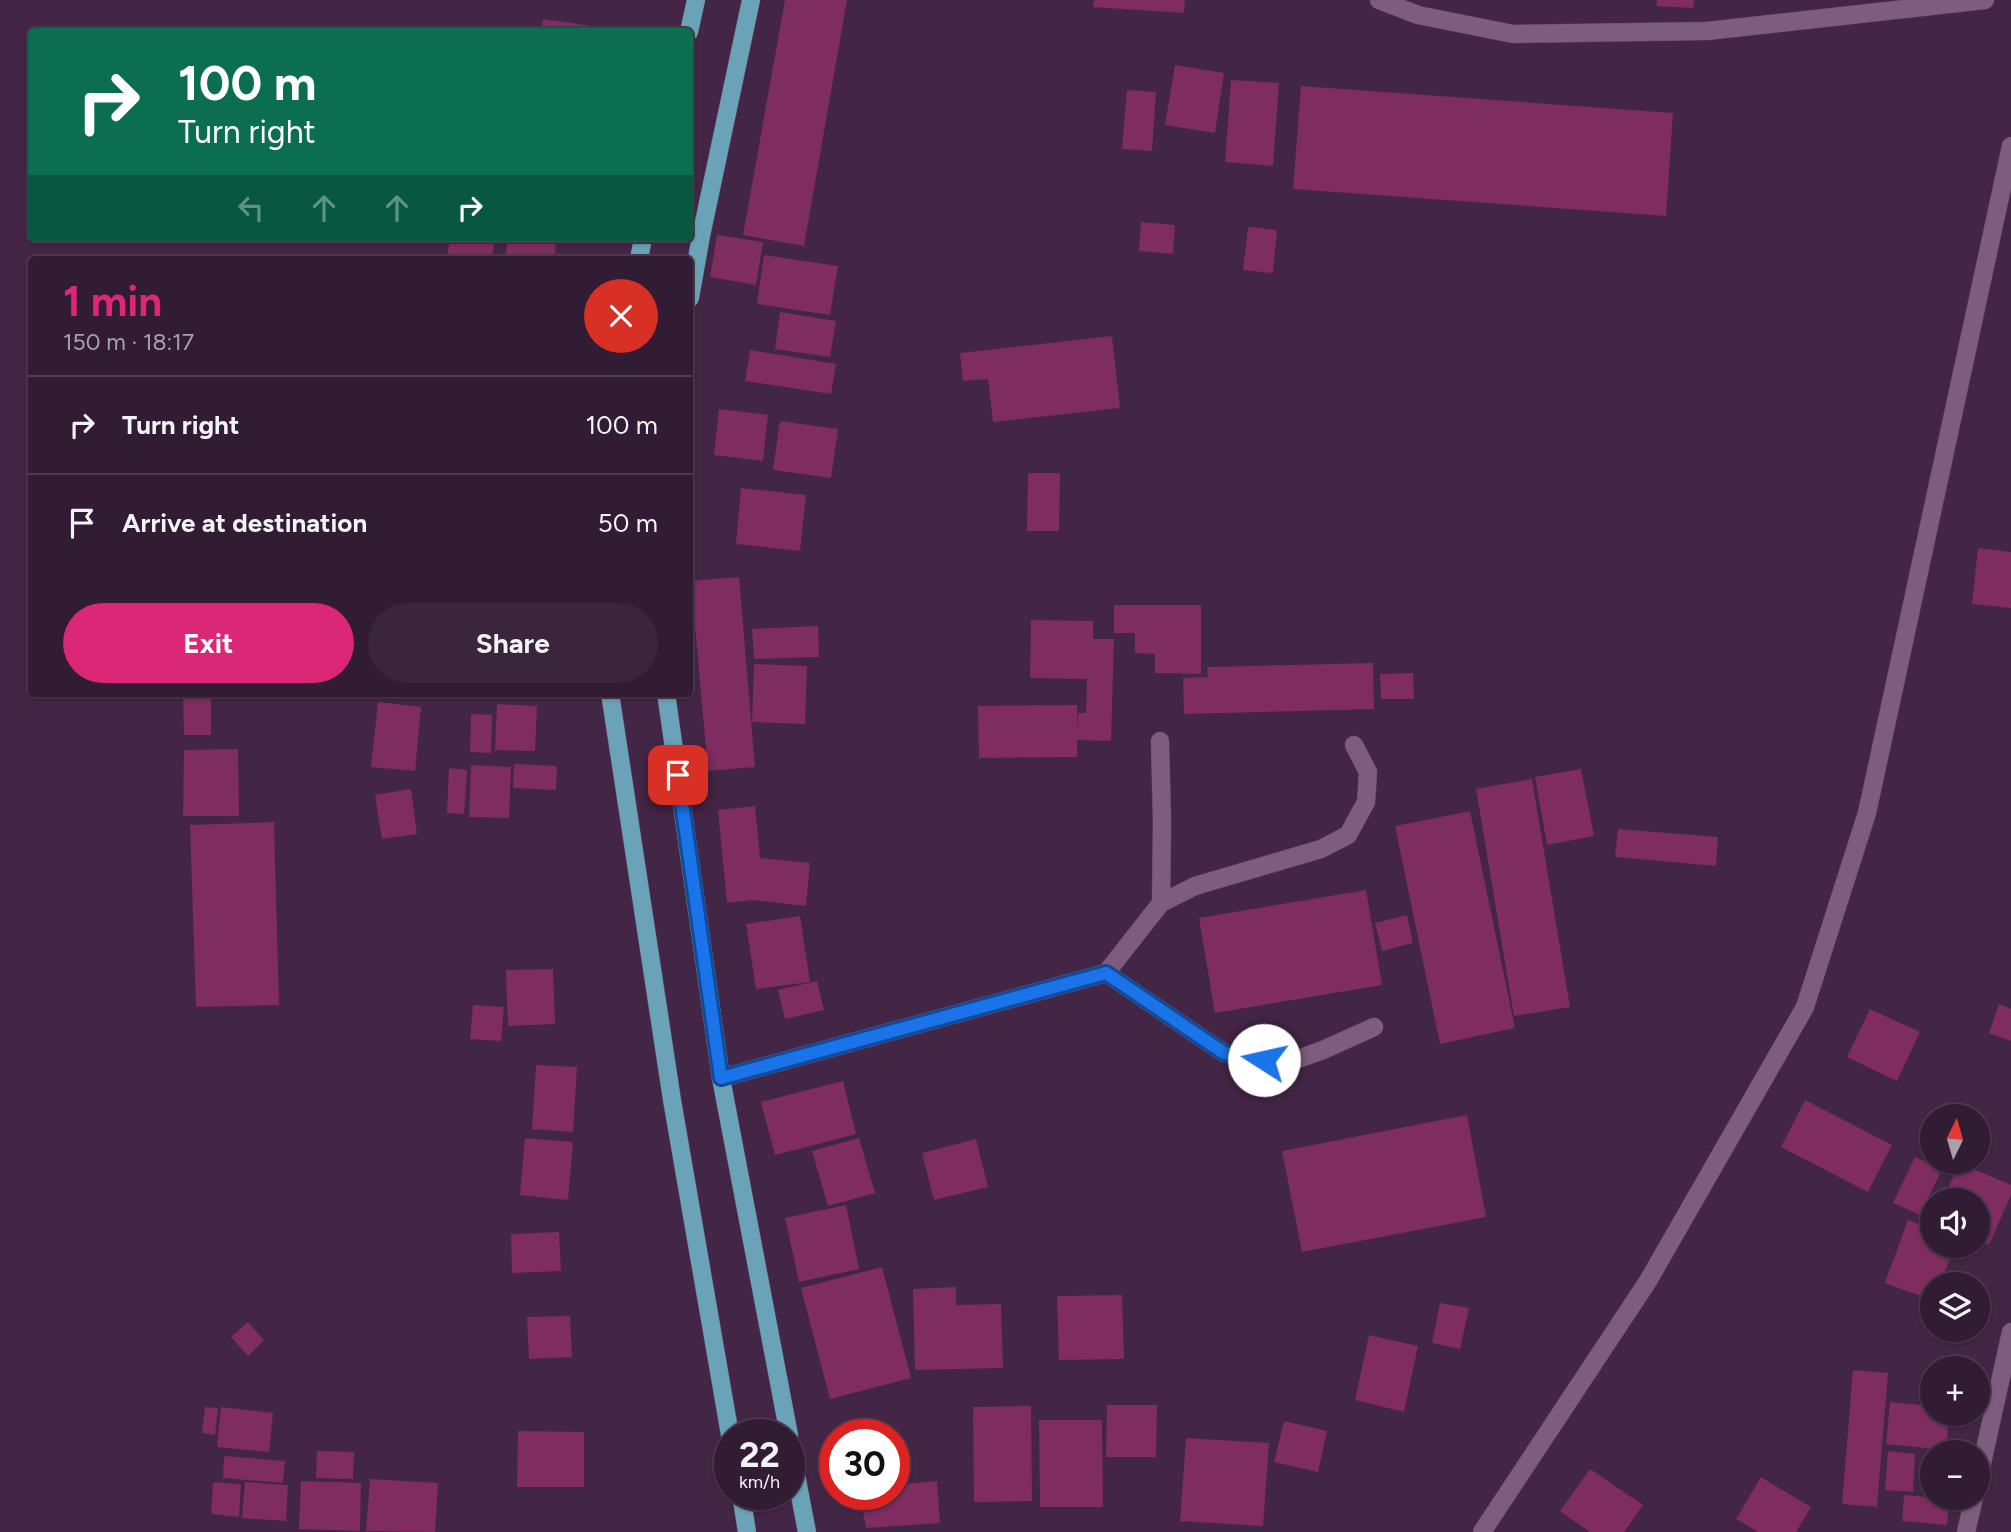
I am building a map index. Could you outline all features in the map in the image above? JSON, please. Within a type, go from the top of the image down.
[{"type":"main road","points":[[690,28],[696,0]]},
{"type":"main road","points":[[693,281],[751,0]]},
{"type":"main road","points":[[611,697],[672,1100],[727,1419]]},
{"type":"main road","points":[[667,697],[721,1078],[786,1419]]},
{"type":"main road","points":[[744,1510],[747,1532]]},
{"type":"main road","points":[[803,1510],[807,1532]]},
{"type":"street","points":[[1379,0],[1418,15],[1513,34],[1707,31],[1985,0]]},
{"type":"street","points":[[1482,1532],[1648,1280],[1805,1007],[1867,813],[2011,146]]},
{"type":"street","points":[[1160,741],[1161,903]]},
{"type":"street","points":[[721,1078],[1106,973],[1161,903],[1195,886],[1321,849],[1348,835],[1366,802],[1368,772],[1354,745]]},
{"type":"street","points":[[1106,973],[1224,1053],[1284,1064],[1374,1027]]},
{"type":"street","points":[[1987,1440],[2011,1332]]},
{"type":"street","points":[[1966,1532],[1971,1510]]},
{"type":"building","points":[[785,0],[847,0],[804,246],[743,235]]},
{"type":"building","points":[[1094,0],[1185,0],[1184,13],[1093,7]]},
{"type":"building","points":[[1657,0],[1694,0],[1693,8],[1656,6]]},
{"type":"building","points":[[543,19],[606,28],[542,28]]},
{"type":"building","points":[[1175,65],[1224,73],[1215,133],[1165,125]]},
{"type":"building","points":[[1231,80],[1279,83],[1273,166],[1225,162]]},
{"type":"building","points":[[1301,86],[1673,113],[1666,216],[1293,189]]},
{"type":"building","points":[[1127,90],[1156,92],[1152,151],[1122,149]]},
{"type":"building","points":[[1141,222],[1175,225],[1173,254],[1139,251]]},
{"type":"building","points":[[1248,227],[1277,230],[1273,273],[1243,270]]},
{"type":"building","points":[[717,235],[763,242],[756,285],[710,277]]},
{"type":"building","points":[[449,242],[494,242],[492,256],[447,256]]},
{"type":"building","points":[[507,242],[556,242],[554,256],[505,256]]},
{"type":"building","points":[[764,255],[838,266],[830,315],[757,304]]},
{"type":"building","points":[[780,312],[836,321],[830,357],[775,349]]},
{"type":"building","points":[[1112,336],[1120,408],[993,422],[988,379],[963,381],[960,353]]},
{"type":"building","points":[[750,350],[836,364],[831,394],[745,381]]},
{"type":"building","points":[[719,409],[768,415],[763,461],[714,455]]},
{"type":"building","points":[[780,421],[838,429],[831,478],[773,470]]},
{"type":"building","points":[[1028,473],[1060,473],[1059,531],[1027,531]]},
{"type":"building","points":[[741,488],[806,495],[800,551],[736,544]]},
{"type":"building","points":[[1978,548],[2011,552],[2011,608],[1972,604]]},
{"type":"building","points":[[739,577],[755,767],[708,771],[693,581]]},
{"type":"building","points":[[1114,605],[1201,605],[1201,674],[1155,673],[1155,654],[1135,653],[1135,633],[1114,633]]},
{"type":"building","points":[[1031,620],[1093,621],[1093,639],[1114,639],[1111,741],[1077,740],[1077,757],[979,758],[978,706],[1077,705],[1077,733],[1078,713],[1086,713],[1087,679],[1030,678]]},
{"type":"building","points":[[818,626],[819,657],[754,659],[752,629]]},
{"type":"building","points":[[1373,663],[1374,709],[1184,714],[1183,678],[1208,677],[1207,667]]},
{"type":"building","points":[[754,664],[807,666],[805,724],[752,722]]},
{"type":"building","points":[[1413,673],[1414,699],[1381,699],[1380,674]]},
{"type":"building","points":[[183,697],[211,697],[211,735],[184,735]]},
{"type":"building","points":[[378,702],[421,707],[415,771],[371,767]]},
{"type":"building","points":[[497,704],[537,706],[535,751],[495,750]]},
{"type":"building","points":[[471,714],[492,715],[491,753],[470,752]]},
{"type":"building","points":[[238,749],[239,816],[183,816],[184,750]]},
{"type":"building","points":[[514,764],[557,766],[556,790],[513,788]]},
{"type":"building","points":[[471,765],[511,767],[509,818],[469,817]]},
{"type":"building","points":[[449,768],[467,770],[464,814],[447,813]]},
{"type":"building","points":[[1581,769],[1594,836],[1547,845],[1535,777]]},
{"type":"building","points":[[1532,779],[1570,1007],[1514,1016],[1476,789]]},
{"type":"building","points":[[411,789],[417,834],[382,839],[375,795]]},
{"type":"building","points":[[755,806],[760,858],[810,863],[806,906],[752,900],[727,903],[718,810]]},
{"type":"building","points":[[1470,811],[1515,1028],[1440,1044],[1395,826]]},
{"type":"building","points":[[274,822],[279,1005],[196,1007],[190,825]]},
{"type":"building","points":[[1618,829],[1718,837],[1716,866],[1615,857]]},
{"type":"building","points":[[1366,890],[1382,985],[1215,1013],[1199,918]]},
{"type":"building","points":[[1407,915],[1413,943],[1382,951],[1375,923]]},
{"type":"building","points":[[800,916],[810,982],[756,989],[746,924]]},
{"type":"building","points":[[553,969],[555,1024],[508,1026],[506,970]]},
{"type":"building","points":[[817,981],[824,1010],[785,1019],[778,990]]},
{"type":"building","points":[[1999,1004],[2011,1009],[2011,1041],[1989,1033]]},
{"type":"building","points":[[473,1005],[504,1007],[501,1041],[470,1039]]},
{"type":"building","points":[[1870,1009],[1920,1032],[1897,1081],[1847,1057]]},
{"type":"building","points":[[536,1065],[577,1067],[573,1132],[532,1129]]},
{"type":"building","points":[[843,1081],[856,1134],[775,1155],[761,1102]]},
{"type":"building","points":[[1805,1100],[1892,1145],[1868,1192],[1781,1147]]},
{"type":"building","points":[[1467,1115],[1486,1217],[1302,1252],[1282,1151]]},
{"type":"building","points":[[525,1138],[573,1142],[568,1200],[520,1195]]},
{"type":"building","points":[[859,1138],[875,1193],[828,1206],[812,1151]]},
{"type":"building","points":[[976,1139],[988,1187],[934,1200],[922,1153]]},
{"type":"building","points":[[1915,1157],[1920,1159],[1920,1174],[1940,1174],[1933,1188],[1920,1188],[1920,1215],[1893,1203]]},
{"type":"building","points":[[1954,1174],[1985,1174],[2011,1185],[2011,1195],[1990,1243],[1990,1188],[1948,1188]]},
{"type":"building","points":[[846,1205],[859,1269],[799,1282],[785,1218]]},
{"type":"building","points":[[1908,1220],[1920,1224],[1920,1258],[1950,1258],[1945,1272],[1920,1272],[1920,1296],[1885,1283]]},
{"type":"building","points":[[559,1232],[561,1271],[512,1273],[511,1234]]},
{"type":"building","points":[[882,1267],[911,1378],[830,1399],[801,1288]]},
{"type":"building","points":[[956,1287],[956,1305],[1001,1304],[1003,1368],[915,1370],[913,1289]]},
{"type":"building","points":[[1122,1295],[1124,1359],[1059,1360],[1057,1296]]},
{"type":"building","points":[[1440,1303],[1469,1308],[1460,1349],[1432,1343]]},
{"type":"building","points":[[570,1316],[572,1357],[529,1359],[527,1317]]},
{"type":"building","points":[[248,1322],[264,1340],[248,1356],[231,1337]]},
{"type":"building","points":[[1369,1335],[1418,1346],[1404,1412],[1355,1400]]},
{"type":"building","points":[[1853,1370],[1888,1373],[1877,1507],[1842,1504]]},
{"type":"building","points":[[1890,1402],[1920,1405],[1920,1426],[1948,1426],[1947,1440],[1920,1440],[1920,1447],[1886,1444]]},
{"type":"building","points":[[1107,1405],[1157,1405],[1156,1457],[1106,1457]]},
{"type":"building","points":[[1031,1406],[1032,1501],[974,1502],[973,1407]]},
{"type":"building","points":[[205,1407],[218,1408],[215,1435],[202,1433]]},
{"type":"building","points":[[221,1407],[273,1413],[269,1452],[217,1447]]},
{"type":"building","points":[[1039,1420],[1102,1420],[1103,1507],[1040,1507]]},
{"type":"building","points":[[1284,1421],[1327,1431],[1318,1472],[1274,1462]]},
{"type":"building","points":[[518,1431],[584,1432],[584,1487],[517,1487]]},
{"type":"building","points":[[1186,1438],[1269,1443],[1263,1526],[1180,1521]]},
{"type":"building","points":[[317,1451],[354,1452],[353,1479],[316,1478]]},
{"type":"building","points":[[1888,1451],[1915,1454],[1913,1492],[1885,1490]]},
{"type":"building","points":[[224,1456],[285,1461],[283,1483],[223,1478]]},
{"type":"building","points":[[1590,1469],[1643,1505],[1624,1532],[1590,1532],[1560,1511]]},
{"type":"building","points":[[1761,1477],[1811,1507],[1796,1532],[1758,1532],[1736,1519]]},
{"type":"building","points":[[370,1479],[438,1483],[435,1532],[366,1531]]},
{"type":"building","points":[[301,1481],[361,1483],[360,1531],[299,1529]]},
{"type":"building","points":[[937,1481],[940,1523],[866,1528],[863,1510],[910,1510],[910,1484]]},
{"type":"building","points":[[213,1482],[241,1484],[239,1517],[211,1514]]},
{"type":"building","points":[[245,1482],[288,1485],[286,1521],[242,1518]]},
{"type":"building","points":[[1904,1495],[1920,1496],[1920,1510],[1948,1510],[1947,1525],[1902,1521]]},
{"type":"route","points":[[678,775],[721,1078],[1106,973],[1224,1053],[1264,1060]]}]
